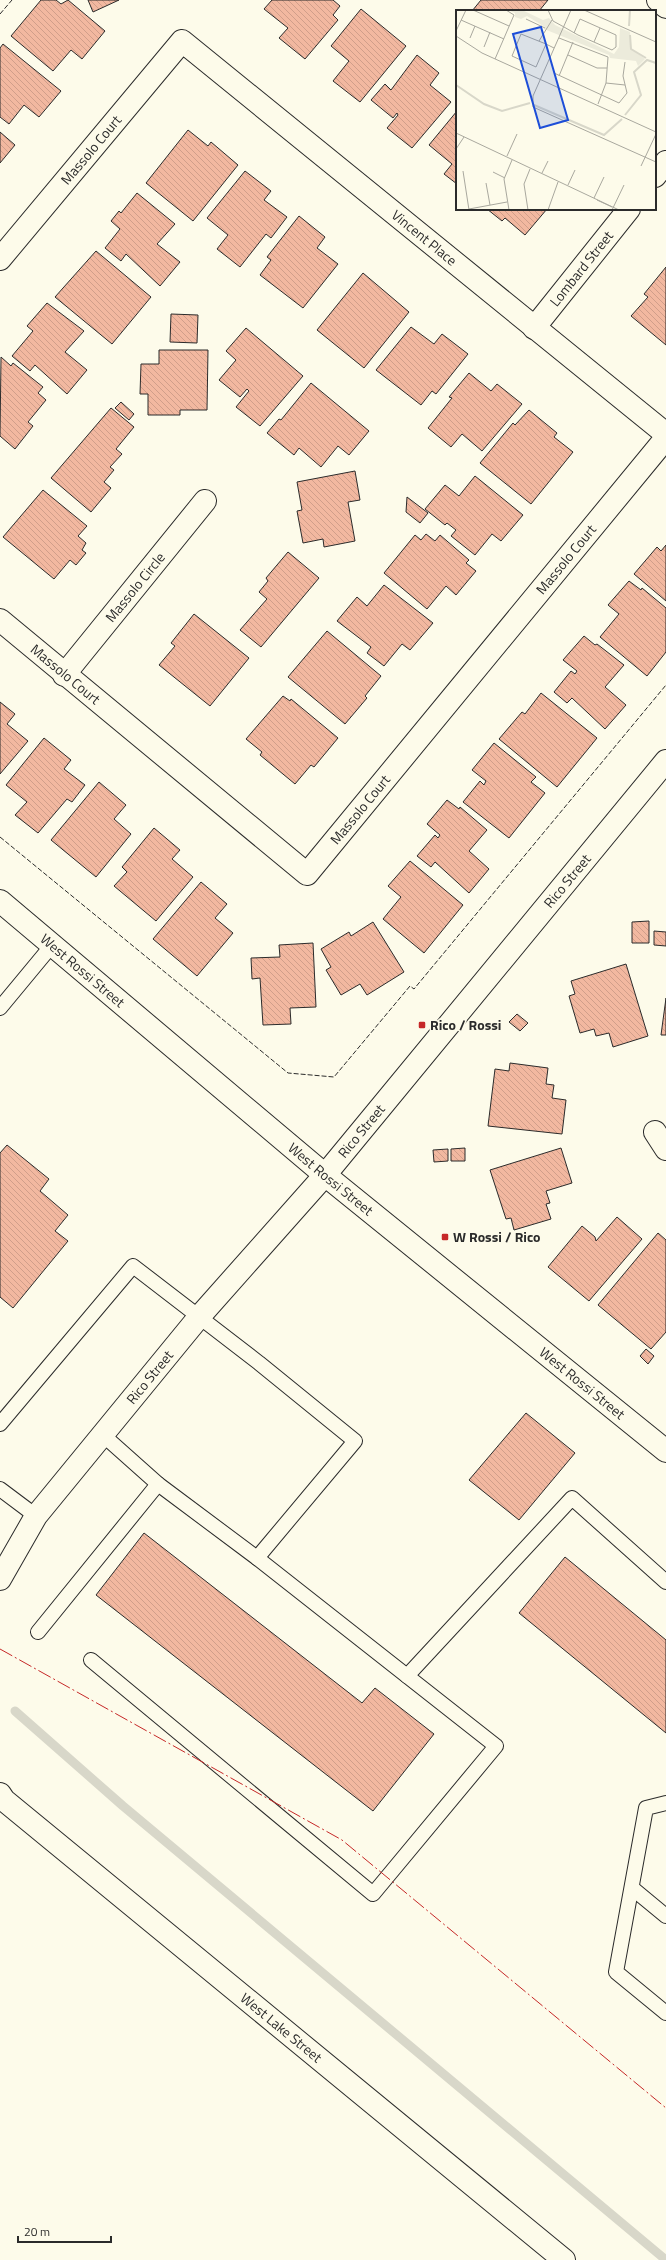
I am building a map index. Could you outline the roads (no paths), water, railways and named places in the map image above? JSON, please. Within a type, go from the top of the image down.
[{"type":"street","points":[[658,0],[666,7]]},
{"type":"street","name":"Massolo Court","points":[[0,260],[182,41]]},
{"type":"street","name":"Vincent Place","points":[[182,41],[666,434]]},
{"type":"street","points":[[656,175],[666,162]]},
{"type":"street","name":"Lombard Street","points":[[534,328],[628,210]]},
{"type":"street","name":"Massolo Court","points":[[0,620],[307,874],[666,438]]},
{"type":"street","name":"Massolo Circle","points":[[64,674],[205,501]]},
{"type":"street","name":"Rico Street","points":[[0,1579],[36,1516],[199,1317],[325,1175],[666,761]]},
{"type":"street","name":"West Rossi Street","points":[[0,901],[53,944],[325,1175],[666,1451]]},
{"type":"street","name":"West Lake Street","points":[[0,1794],[4,1800],[564,2260]]},
{"type":"lane","points":[[0,1008],[53,944]]},
{"type":"lane","points":[[0,1424],[134,1266],[259,1363],[355,1441],[257,1558]]},
{"type":"lane","points":[[92,1660],[373,1894],[496,1746],[257,1558],[158,1484],[103,1435]]},
{"type":"lane","points":[[38,1632],[158,1484]]},
{"type":"lane","points":[[0,1489],[36,1516]]},
{"type":"lane","points":[[407,1676],[572,1498],[666,1582]]},
{"type":"lane","points":[[666,1803],[646,1808],[616,1972],[666,2013]]},
{"type":"lane","points":[[632,1888],[666,1916]]},
{"type":"waterway","points":[[15,1711],[123,1806],[666,2260]]},
{"type":"place","name":"Rico / Rossi","points":[[422,1025]]},
{"type":"place","name":"W Rossi / Rico","points":[[445,1237]]}]
